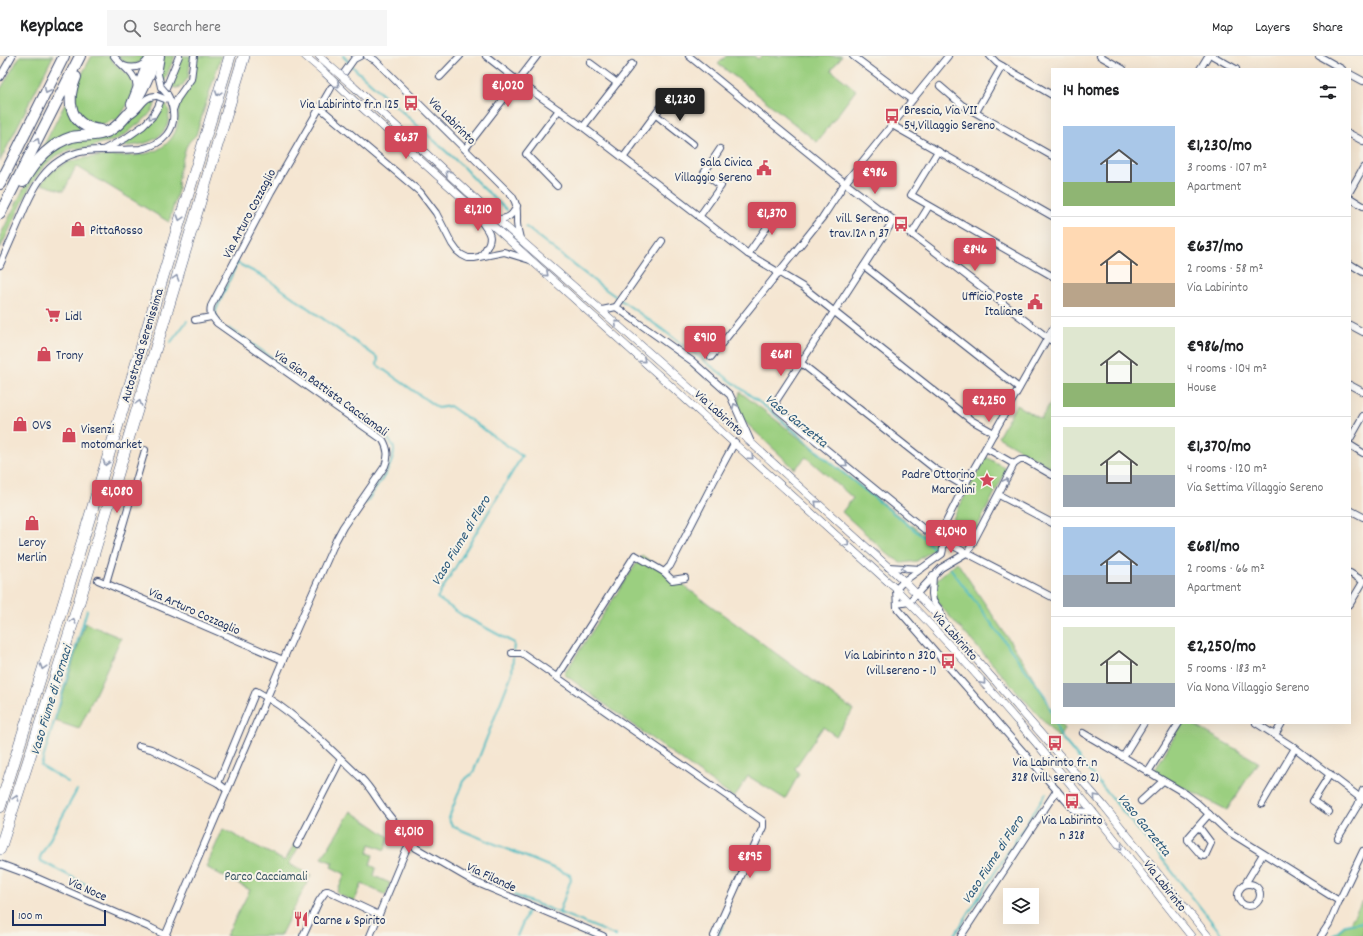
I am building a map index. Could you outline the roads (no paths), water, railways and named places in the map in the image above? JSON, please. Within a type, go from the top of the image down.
[{"type":"highway","points":[[0,184],[64,56]]},
{"type":"highway","points":[[0,214],[80,56]]},
{"type":"highway","points":[[86,56],[71,91],[71,107],[76,119],[82,125],[90,129],[106,131]]},
{"type":"highway","name":"Autostrada Serenissima","points":[[0,807],[230,56]]},
{"type":"highway","name":"Autostrada Serenissima","points":[[0,849],[73,622],[244,56]]},
{"type":"highway","points":[[6,201],[13,197],[37,161],[52,147],[70,138],[100,134],[117,126],[127,115]]},
{"type":"main road","points":[[127,115],[135,106],[157,56]]},
{"type":"main road","points":[[127,115],[149,58]]},
{"type":"street","points":[[0,77],[12,56]]},
{"type":"street","points":[[114,56],[135,79],[137,90]]},
{"type":"street","points":[[0,264],[34,187],[44,174],[56,163],[70,155],[85,151],[140,149],[156,144],[169,132],[173,122],[173,111],[171,104],[161,87],[158,74],[161,56]]},
{"type":"street","points":[[101,151],[126,138],[143,126],[152,117],[158,107],[179,56]]},
{"type":"street","points":[[173,111],[177,98],[191,79],[194,56]]},
{"type":"street","name":"Via Labirinto","points":[[305,56],[735,442],[896,589],[946,640],[1093,812],[1191,936]]},
{"type":"street","name":"Via Labirinto","points":[[319,56],[497,219],[602,310],[904,582],[942,620],[1104,806],[1208,936]]},
{"type":"street","points":[[344,73],[353,60],[360,56]]},
{"type":"street","name":"Via Labirinto","points":[[366,56],[375,60],[512,196],[518,213],[517,222],[520,239]]},
{"type":"street","points":[[440,77],[460,56]]},
{"type":"street","points":[[486,56],[583,127],[748,254],[779,274],[803,287],[971,420],[994,433]]},
{"type":"street","points":[[465,149],[537,56]]},
{"type":"street","points":[[689,56],[893,221],[1050,340],[1019,388],[964,486],[941,534],[944,549],[942,554],[896,589],[897,604],[909,602],[941,568],[968,552],[1014,464],[1020,460],[1026,460],[1051,474]]},
{"type":"street","points":[[853,56],[912,100]]},
{"type":"street","points":[[711,357],[779,274],[822,218],[845,183],[948,56]]},
{"type":"street","points":[[990,56],[1002,66],[1051,94]]},
{"type":"street","points":[[1100,56],[1121,68]]},
{"type":"street","points":[[1201,68],[1208,56]]},
{"type":"street","points":[[1213,56],[1234,68]]},
{"type":"street","points":[[1319,56],[1340,68]]},
{"type":"street","points":[[124,66],[136,68],[143,65],[149,58]]},
{"type":"street","points":[[590,63],[617,83]]},
{"type":"street","points":[[583,127],[632,64]]},
{"type":"street","points":[[976,112],[1002,66]]},
{"type":"street","points":[[1351,75],[1363,81]]},
{"type":"street","points":[[940,86],[962,105],[1051,155]]},
{"type":"street","name":"Via Arturo Cozzaglio","points":[[212,317],[210,312],[211,306],[271,192],[331,88]]},
{"type":"street","points":[[127,115],[134,112],[147,98],[153,96],[166,97]]},
{"type":"street","points":[[623,158],[666,100]]},
{"type":"street","points":[[320,107],[420,192],[436,213],[456,251],[468,258],[504,252],[532,260]]},
{"type":"street","points":[[557,186],[526,154],[559,110]]},
{"type":"street","points":[[656,114],[693,144]]},
{"type":"street","points":[[892,125],[1051,215]]},
{"type":"street","points":[[1351,135],[1363,141]]},
{"type":"street","points":[[699,216],[721,186],[704,173],[720,149]]},
{"type":"street","points":[[938,151],[911,195],[1051,275]]},
{"type":"street","points":[[1351,189],[1363,168]]},
{"type":"street","points":[[1351,199],[1363,206]]},
{"type":"street","points":[[497,219],[503,219],[511,216],[516,206]]},
{"type":"street","points":[[911,235],[929,206]]},
{"type":"street","points":[[748,254],[767,227],[771,208]]},
{"type":"street","points":[[476,210],[479,219],[490,235],[488,247],[481,256]]},
{"type":"street","points":[[893,221],[776,401],[777,409],[930,534],[968,552],[1051,596]]},
{"type":"street","points":[[602,310],[618,303],[662,241]]},
{"type":"street","points":[[1351,265],[1363,272]]},
{"type":"street","points":[[864,266],[1019,388]]},
{"type":"street","points":[[618,303],[692,361],[730,395],[750,442]]},
{"type":"street","points":[[195,320],[212,317]]},
{"type":"street","name":"Via Gian Battista Cacciamali","points":[[165,936],[336,540],[343,527],[384,466],[388,454],[387,447],[383,440],[217,323],[212,317]]},
{"type":"street","points":[[1351,326],[1363,332]]},
{"type":"street","points":[[801,363],[935,468],[964,486]]},
{"type":"street","points":[[1351,386],[1363,392]]},
{"type":"street","points":[[1351,437],[1363,416]]},
{"type":"street","points":[[664,572],[670,566],[735,442]]},
{"type":"street","points":[[1351,446],[1363,453]]},
{"type":"street","points":[[986,448],[1014,464]]},
{"type":"street","points":[[106,583],[145,450]]},
{"type":"street","points":[[999,495],[1051,522]]},
{"type":"street","points":[[1351,511],[1363,517]]},
{"type":"street","points":[[557,677],[635,555],[664,572],[672,580],[685,578]]},
{"type":"street","points":[[888,567],[921,569]]},
{"type":"street","points":[[1351,574],[1363,581],[1351,602]]},
{"type":"street","points":[[933,575],[933,601],[940,610],[942,620]]},
{"type":"street","name":"Via Arturo Cozzaglio","points":[[98,580],[283,660]]},
{"type":"street","name":"Via Labirinto","points":[[897,604],[897,608],[1075,811],[1093,812]]},
{"type":"street","points":[[512,653],[522,653],[763,821],[763,827],[714,936]]},
{"type":"street","points":[[218,783],[256,692],[267,697]]},
{"type":"street","name":"Via Filande","points":[[267,697],[302,724],[370,787],[387,813],[412,841],[416,848],[473,881],[603,936]]},
{"type":"street","points":[[1123,757],[1143,724]]},
{"type":"street","points":[[1148,772],[1178,724]]},
{"type":"street","points":[[1258,724],[1295,748],[1362,799]]},
{"type":"street","points":[[1275,735],[1281,724]]},
{"type":"street","points":[[1083,732],[1186,794],[1226,830],[1339,901]]},
{"type":"street","points":[[139,746],[151,749],[218,783],[228,790]]},
{"type":"street","points":[[1262,804],[1295,748]]},
{"type":"street","points":[[297,845],[341,759]]},
{"type":"street","points":[[1329,812],[1313,801],[1330,774]]},
{"type":"street","points":[[1140,801],[1163,781]]},
{"type":"street","points":[[961,936],[1057,790]]},
{"type":"street","points":[[1338,838],[1362,799],[1363,790]]},
{"type":"street","points":[[1198,827],[1208,814]]},
{"type":"street","points":[[370,936],[406,850],[412,841]]},
{"type":"street","points":[[1321,936],[1329,924],[1363,850]]},
{"type":"street","points":[[1246,884],[1263,854]]},
{"type":"street","name":"Via Noce","points":[[0,864],[151,928],[165,936]]},
{"type":"street","points":[[303,936],[319,901],[326,891],[379,915]]},
{"type":"waterway","name":"Vaso Garzetta","points":[[343,56],[355,69],[461,165],[507,210]]},
{"type":"waterway","name":"Vaso Garzetta","points":[[526,227],[598,284],[659,327],[771,411],[831,463],[923,537],[934,549]]},
{"type":"waterway","name":"Vaso Fiume di Flero","points":[[219,321],[216,316],[216,310],[237,263],[266,278],[378,358],[377,365],[438,408],[450,406],[522,456],[437,598],[462,615],[514,643],[512,673],[473,773],[463,781],[449,818],[454,827],[570,875],[571,879],[560,914]]},
{"type":"waterway","points":[[171,342],[187,321]]},
{"type":"waterway","points":[[229,328],[385,436],[391,442],[394,449],[388,470],[366,503]]},
{"type":"waterway","name":"Vaso Garzetta","points":[[951,569],[1045,696],[1051,711]]},
{"type":"waterway","name":"Vaso Fiume di Fornaci","points":[[68,782],[41,766],[87,610]]},
{"type":"waterway","name":"Vaso Garzetta","points":[[1056,724],[1058,732],[1062,738],[1155,850],[1223,936]]},
{"type":"waterway","name":"Vaso Fiume di Fornaci","points":[[77,790],[40,857],[41,861],[85,884]]},
{"type":"waterway","name":"Vaso Fiume di Flero","points":[[954,936],[1046,793]]},
{"type":"waterway","name":"Vaso Fiume di Flero","points":[[514,895],[616,936]]},
{"type":"waterway","points":[[517,936],[530,906]]},
{"type":"waterway","points":[[718,936],[728,913]]},
{"type":"waterway","name":"Vaso Fiume di Flero","points":[[1332,936],[1345,925],[1363,922]]},
{"type":"place","name":"Via Labirinto fr.n 125","points":[[411,103]]},
{"type":"place","name":"Brescia, Via VII 54,Villaggio Sereno","points":[[892,116]]},
{"type":"place","name":"Sala Civica Villaggio Sereno","points":[[764,168]]},
{"type":"place","name":"vill. Sereno trav.12^ n 37","points":[[901,224]]},
{"type":"place","name":"PittaRosso","points":[[78,229]]},
{"type":"place","name":"Ufficio Poste Italiane","points":[[1035,302]]},
{"type":"place","name":"Lidl","points":[[53,315]]},
{"type":"place","name":"Trony","points":[[44,354]]},
{"type":"place","name":"OVS","points":[[20,424]]},
{"type":"place","name":"Visenzi motomarket","points":[[69,435]]},
{"type":"place","name":"Padre Ottorino Marcolini","points":[[987,480]]},
{"type":"place","name":"Leroy Merlin","points":[[32,523]]},
{"type":"place","name":"Via Labirinto n 320 (vill.sereno - 1)","points":[[948,661]]},
{"type":"place","name":"Via Labirinto fr. n 328 (vill. sereno 2)","points":[[1055,743]]},
{"type":"place","name":"Via Labirinto n 328","points":[[1072,801]]},
{"type":"place","name":"Carne & Spirito","points":[[301,919]]},
{"type":"park label","name":"Parco Cacciamali","points":[[266,875]]}]
